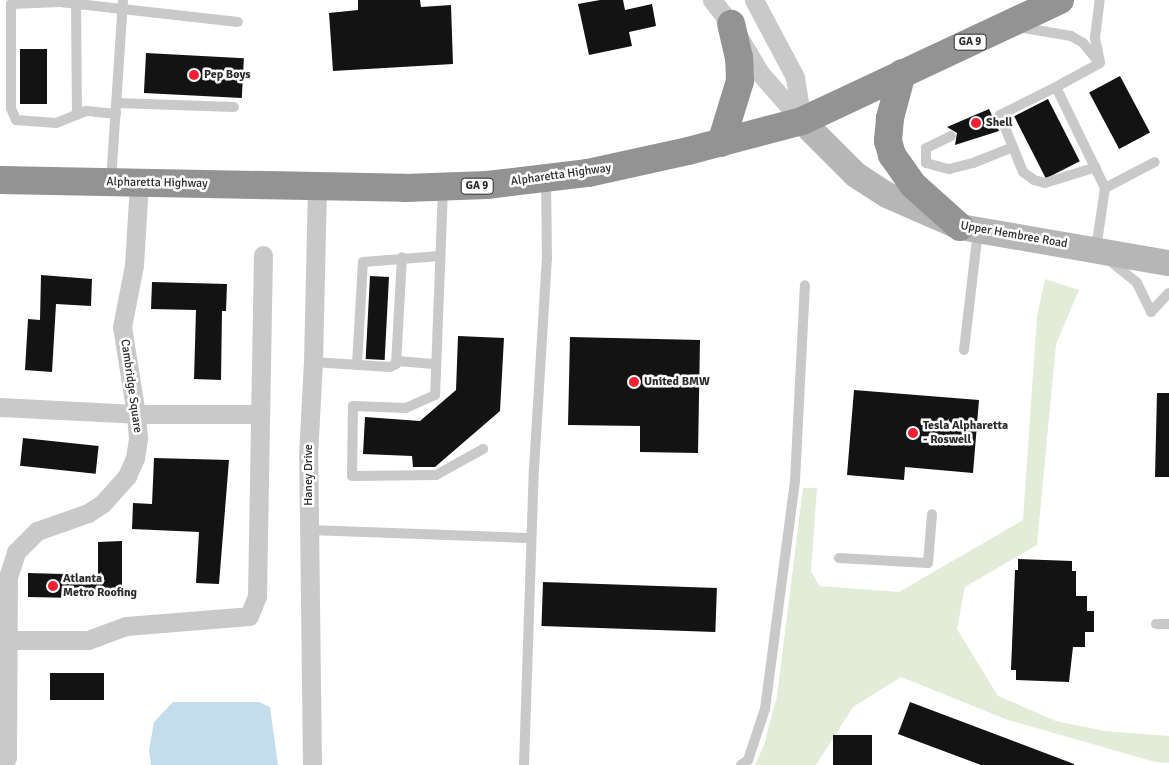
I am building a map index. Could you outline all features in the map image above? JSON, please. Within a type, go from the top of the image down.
[{"type":"highway","name":"Alpharetta Highway","points":[[0,180],[443,188],[546,180],[640,163],[802,121],[1060,0]]},
{"type":"highway","points":[[721,143],[740,81],[739,58],[731,24]]},
{"type":"highway","points":[[902,73],[890,118],[888,141],[892,155],[913,185],[969,228]]},
{"type":"street","points":[[712,0],[731,24],[760,73],[802,121]]},
{"type":"street","points":[[754,0],[796,77],[802,121]]},
{"type":"street","name":"Upper Hembree Road","points":[[802,121],[856,174],[887,195],[969,228],[1095,248],[1169,263]]},
{"type":"street","name":"Cambridge Square","points":[[4,765],[7,757],[8,577],[16,552],[37,531],[88,513],[115,493],[134,458],[138,438],[136,414],[122,326],[134,265],[139,183]]},
{"type":"street","name":"Haney Drive","points":[[312,765],[308,456],[314,362],[317,185]]},
{"type":"street","points":[[8,640],[88,640],[126,626],[249,616],[257,596],[258,414],[263,255]]},
{"type":"street","points":[[0,407],[136,414],[258,414]]},
{"type":"lane","points":[[1100,0],[1095,38],[1100,63]]},
{"type":"lane","points":[[116,114],[86,111],[56,122],[16,120],[11,108],[11,4],[123,5],[238,22]]},
{"type":"lane","points":[[76,4],[77,115]]},
{"type":"lane","points":[[111,182],[123,5]]},
{"type":"lane","points":[[1007,25],[1071,36],[1083,43],[1100,63]]},
{"type":"lane","points":[[1096,167],[1053,182],[1034,180],[1023,172],[1013,147],[996,116],[1100,63]]},
{"type":"lane","points":[[1056,87],[1105,188],[1095,248],[1137,283],[1152,312],[1169,293]]},
{"type":"lane","points":[[117,103],[234,107]]},
{"type":"lane","points":[[951,136],[926,148],[926,163],[949,169],[974,163],[1013,147]]},
{"type":"lane","points":[[1105,188],[1155,162]]},
{"type":"lane","points":[[524,765],[531,538],[547,259],[546,180]]},
{"type":"lane","points":[[443,188],[435,395],[406,408],[353,406],[352,476],[436,475],[483,450]]},
{"type":"lane","points":[[964,350],[969,228]]},
{"type":"lane","points":[[357,365],[363,262],[402,257],[440,256]]},
{"type":"lane","points":[[398,361],[402,257]]},
{"type":"lane","points":[[740,765],[748,760],[766,700],[795,480],[805,285]]},
{"type":"lane","points":[[314,362],[390,367],[398,361],[436,364]]},
{"type":"lane","points":[[839,558],[928,563],[932,514]]},
{"type":"lane","points":[[309,530],[531,538]]},
{"type":"lane","points":[[1156,624],[1169,624]]},
{"type":"green space","points":[[1045,279],[1079,290],[1056,344],[1037,545],[965,587],[957,629],[998,696],[1056,721],[1104,731],[1169,736],[1169,763],[1155,762],[1008,720],[901,677],[853,707],[816,765],[755,765],[764,745],[777,696],[803,488],[817,488],[811,572],[820,586],[899,592],[1023,520],[1037,316]]},
{"type":"water","points":[[173,702],[259,702],[270,707],[278,765],[151,765],[149,750],[154,722]]},
{"type":"building","points":[[358,0],[420,0],[421,7],[451,5],[453,64],[333,71],[329,13],[358,10]]},
{"type":"building","points":[[600,0],[623,0],[625,10],[652,4],[656,26],[629,32],[632,46],[589,55],[578,4]]},
{"type":"building","points":[[20,49],[47,49],[47,104],[20,104]]},
{"type":"building","name":"Pep Boys","points":[[146,53],[244,58],[242,98],[144,93]]},
{"type":"building","points":[[1120,76],[1150,133],[1119,149],[1089,92]]},
{"type":"building","name":"Shell","points":[[1048,99],[1080,161],[1046,179],[1014,116]]},
{"type":"building","name":"Shell","points":[[989,109],[999,131],[955,145],[957,133],[947,127]]},
{"type":"building","points":[[41,275],[92,279],[91,306],[56,304],[52,372],[25,370],[28,319],[40,320]]},
{"type":"building","points":[[370,276],[389,277],[385,360],[366,359]]},
{"type":"building","points":[[152,282],[227,284],[226,311],[222,311],[221,380],[194,379],[196,310],[151,309]]},
{"type":"building","points":[[458,336],[504,338],[500,411],[435,467],[413,467],[412,456],[363,454],[365,417],[420,421],[456,390]]},
{"type":"building","name":"United BMW","points":[[570,337],[700,340],[698,453],[640,452],[640,426],[568,425]]},
{"type":"building","name":"Tesla Alpharetta - Roswell","points":[[854,390],[979,400],[973,473],[905,467],[904,480],[847,475]]},
{"type":"building","points":[[1157,393],[1169,393],[1169,477],[1155,477]]},
{"type":"building","points":[[23,438],[99,446],[96,474],[20,466]]},
{"type":"building","points":[[154,458],[229,460],[219,584],[196,583],[199,532],[132,529],[133,503],[152,504]]},
{"type":"building","points":[[122,541],[122,591],[77,591],[77,598],[28,597],[28,573],[98,575],[98,542]]},
{"type":"building","points":[[1018,559],[1072,561],[1072,571],[1076,571],[1076,596],[1087,596],[1087,611],[1094,611],[1094,632],[1085,632],[1085,647],[1073,647],[1069,682],[1016,680],[1016,670],[1011,670],[1015,570],[1018,570]]},
{"type":"building","points":[[543,582],[717,588],[715,632],[541,626]]},
{"type":"building","points":[[50,673],[104,673],[104,700],[50,700]]},
{"type":"building","points":[[910,702],[1074,765],[981,765],[898,734]]},
{"type":"building","points":[[833,735],[872,735],[872,765],[833,765]]},
{"type":"place","name":"Pep Boys","points":[[194,75]]},
{"type":"place","name":"Shell","points":[[976,123]]},
{"type":"place","name":"United BMW","points":[[634,382]]},
{"type":"place","name":"Tesla Alpharetta - Roswell","points":[[913,433]]},
{"type":"place","name":"Atlanta Metro Roofing","points":[[53,586]]}]
